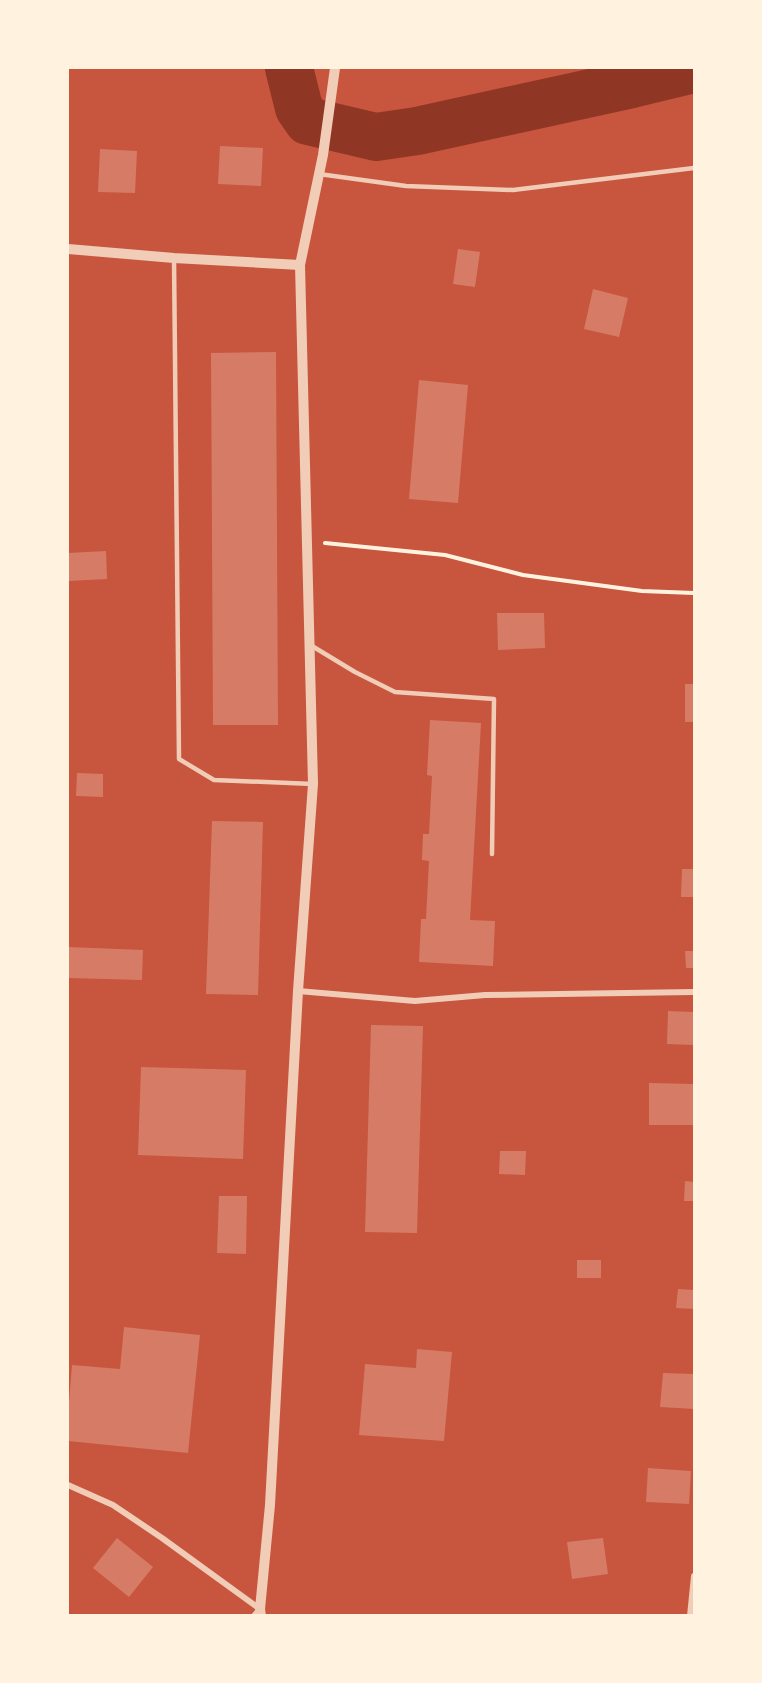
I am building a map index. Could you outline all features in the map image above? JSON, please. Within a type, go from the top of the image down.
[{"type":"street","points":[[258,1613],[270,1505],[298,991],[313,784],[300,265],[323,155],[335,68]]},
{"type":"street","points":[[68,249],[300,265]]},
{"type":"street","points":[[298,991],[415,1001],[485,995],[694,992]]},
{"type":"street","points":[[68,1485],[113,1505],[162,1538],[258,1613]]},
{"type":"street","points":[[690,1616],[694,1576]]},
{"type":"lane","points":[[319,174],[406,186],[513,190],[694,168]]},
{"type":"lane","points":[[174,258],[179,759],[214,780],[313,784]]},
{"type":"lane","points":[[310,645],[355,672],[396,692],[494,699],[492,854]]},
{"type":"path","points":[[307,541],[445,555],[523,575],[642,591],[694,593]]},
{"type":"building","points":[[220,146],[263,148],[261,186],[218,184]]},
{"type":"building","points":[[100,149],[137,151],[135,193],[98,192]]},
{"type":"building","points":[[458,249],[480,252],[475,287],[453,284]]},
{"type":"building","points":[[593,289],[628,298],[619,337],[584,329]]},
{"type":"building","points":[[276,352],[278,725],[213,725],[211,353]]},
{"type":"building","points":[[419,380],[468,385],[458,503],[409,499]]},
{"type":"building","points":[[106,551],[107,579],[68,581],[68,553]]},
{"type":"building","points":[[497,613],[544,613],[545,648],[498,650]]},
{"type":"building","points":[[685,684],[694,684],[694,722],[685,722]]},
{"type":"building","points":[[430,720],[481,723],[470,920],[495,921],[493,966],[419,962],[421,919],[426,919],[429,861],[422,860],[423,834],[429,834],[432,776],[427,775]]},
{"type":"building","points":[[77,773],[103,774],[103,797],[76,796]]},
{"type":"building","points":[[212,821],[263,822],[258,995],[206,994]]},
{"type":"building","points":[[682,869],[694,869],[694,897],[681,897]]},
{"type":"building","points":[[68,947],[143,950],[142,980],[68,978]]},
{"type":"building","points":[[685,951],[694,951],[694,968],[686,968]]},
{"type":"building","points":[[668,1011],[694,1012],[694,1045],[667,1044]]},
{"type":"building","points":[[371,1025],[423,1026],[417,1233],[365,1232]]},
{"type":"building","points":[[141,1067],[246,1070],[243,1159],[138,1155]]},
{"type":"building","points":[[649,1083],[694,1084],[694,1125],[649,1125]]},
{"type":"building","points":[[500,1151],[526,1151],[525,1175],[499,1174]]},
{"type":"building","points":[[685,1181],[694,1182],[694,1201],[684,1201]]},
{"type":"building","points":[[219,1196],[247,1196],[246,1254],[217,1253]]},
{"type":"building","points":[[577,1260],[601,1260],[601,1278],[577,1278]]},
{"type":"building","points":[[678,1289],[694,1290],[694,1309],[676,1308]]},
{"type":"building","points":[[124,1327],[200,1335],[188,1453],[68,1441],[72,1365],[120,1369]]},
{"type":"building","points":[[417,1349],[452,1352],[444,1441],[359,1435],[365,1364],[416,1368]]},
{"type":"building","points":[[663,1373],[694,1374],[694,1409],[660,1407]]},
{"type":"building","points":[[648,1468],[691,1471],[689,1504],[646,1502]]},
{"type":"building","points":[[117,1538],[153,1567],[129,1597],[93,1568]]},
{"type":"building","points":[[603,1538],[608,1574],[572,1579],[567,1542]]},
{"type":"waterway","points":[[289,68],[299,108],[308,121],[376,137],[417,131],[694,69]]}]
